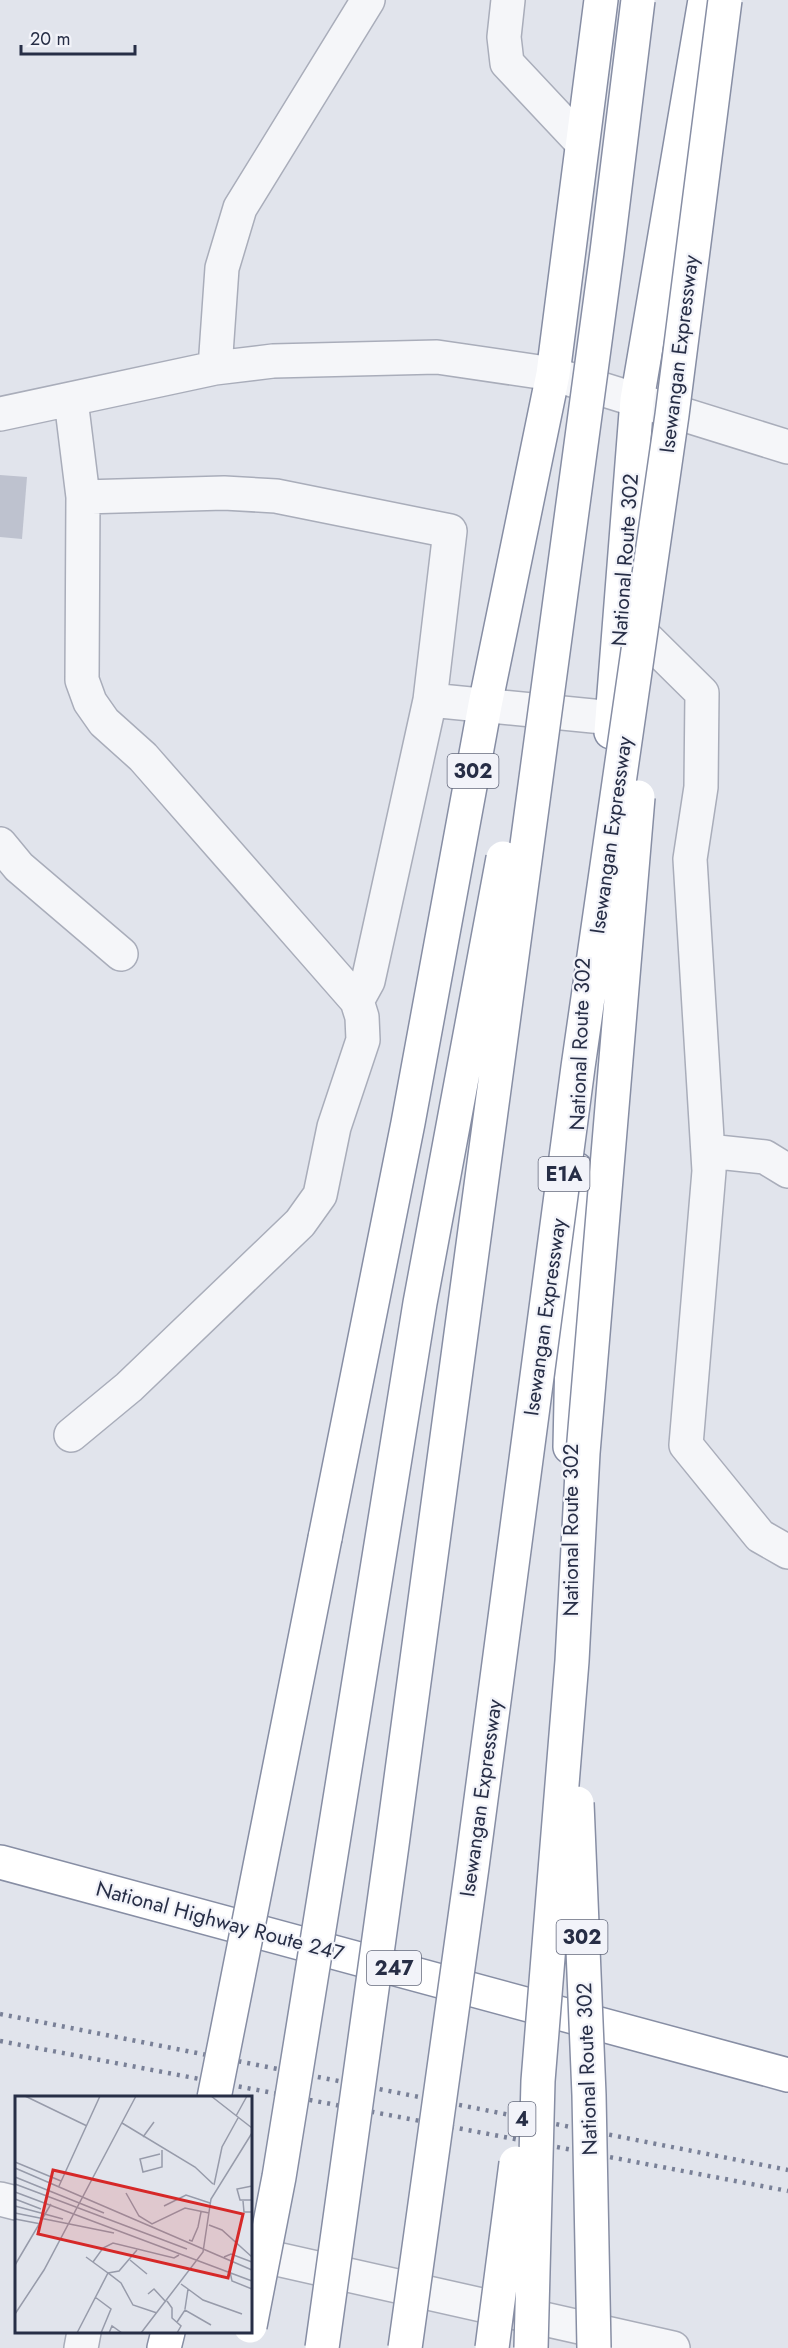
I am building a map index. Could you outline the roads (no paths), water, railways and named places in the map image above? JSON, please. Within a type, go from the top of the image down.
[{"type":"highway","name":"302","points":[[214,2096],[410,1111],[485,705],[553,374],[601,0]]},
{"type":"highway","points":[[322,2348],[607,252],[638,0]]},
{"type":"highway","name":"National Route 302","points":[[594,2348],[589,2095],[568,1526],[581,965],[613,718],[637,400],[705,0]]},
{"type":"highway","name":"Isewangan Expressway","points":[[405,2348],[472,1867],[578,1067],[672,415],[724,0]]},
{"type":"highway","points":[[252,2316],[279,2177],[420,1303],[497,896],[554,545],[607,252]]},
{"type":"highway","points":[[531,2348],[538,2082],[551,1891],[572,1661],[584,1442],[672,415]]},
{"type":"highway","name":"National Highway Route 247","points":[[0,1862],[788,2075]]},
{"type":"highway","name":"4","points":[[492,2348],[551,1891]]},
{"type":"highway","points":[[164,2348],[168,2333]]},
{"type":"highway","points":[[246,2348],[249,2333]]},
{"type":"street","points":[[215,368],[222,268],[240,208],[368,0]]},
{"type":"street","points":[[508,0],[504,38],[507,63],[582,143]]},
{"type":"street","points":[[0,414],[215,368],[273,361],[437,357],[553,374],[788,447]]},
{"type":"street","points":[[71,400],[83,497],[82,680],[90,702],[104,722],[143,757],[357,1001],[362,1017],[363,1040],[334,1127],[320,1195],[300,1223],[129,1387],[72,1435]]},
{"type":"street","points":[[83,497],[224,492],[276,496],[450,531],[430,700],[368,981],[357,1001]]},
{"type":"street","points":[[621,613],[702,693],[701,787],[690,859],[709,1171],[686,1445],[760,1536],[788,1552]]},
{"type":"street","points":[[430,700],[613,718]]},
{"type":"street","points":[[0,844],[19,867],[121,954]]},
{"type":"street","points":[[708,1151],[765,1157],[788,1172]]},
{"type":"street","points":[[0,2199],[15,2203]]},
{"type":"street","points":[[252,2253],[669,2347]]},
{"type":"street","points":[[81,2348],[84,2333]]},
{"type":"railway","points":[[0,2014],[788,2170]]},
{"type":"railway","points":[[0,2041],[788,2191]]}]
